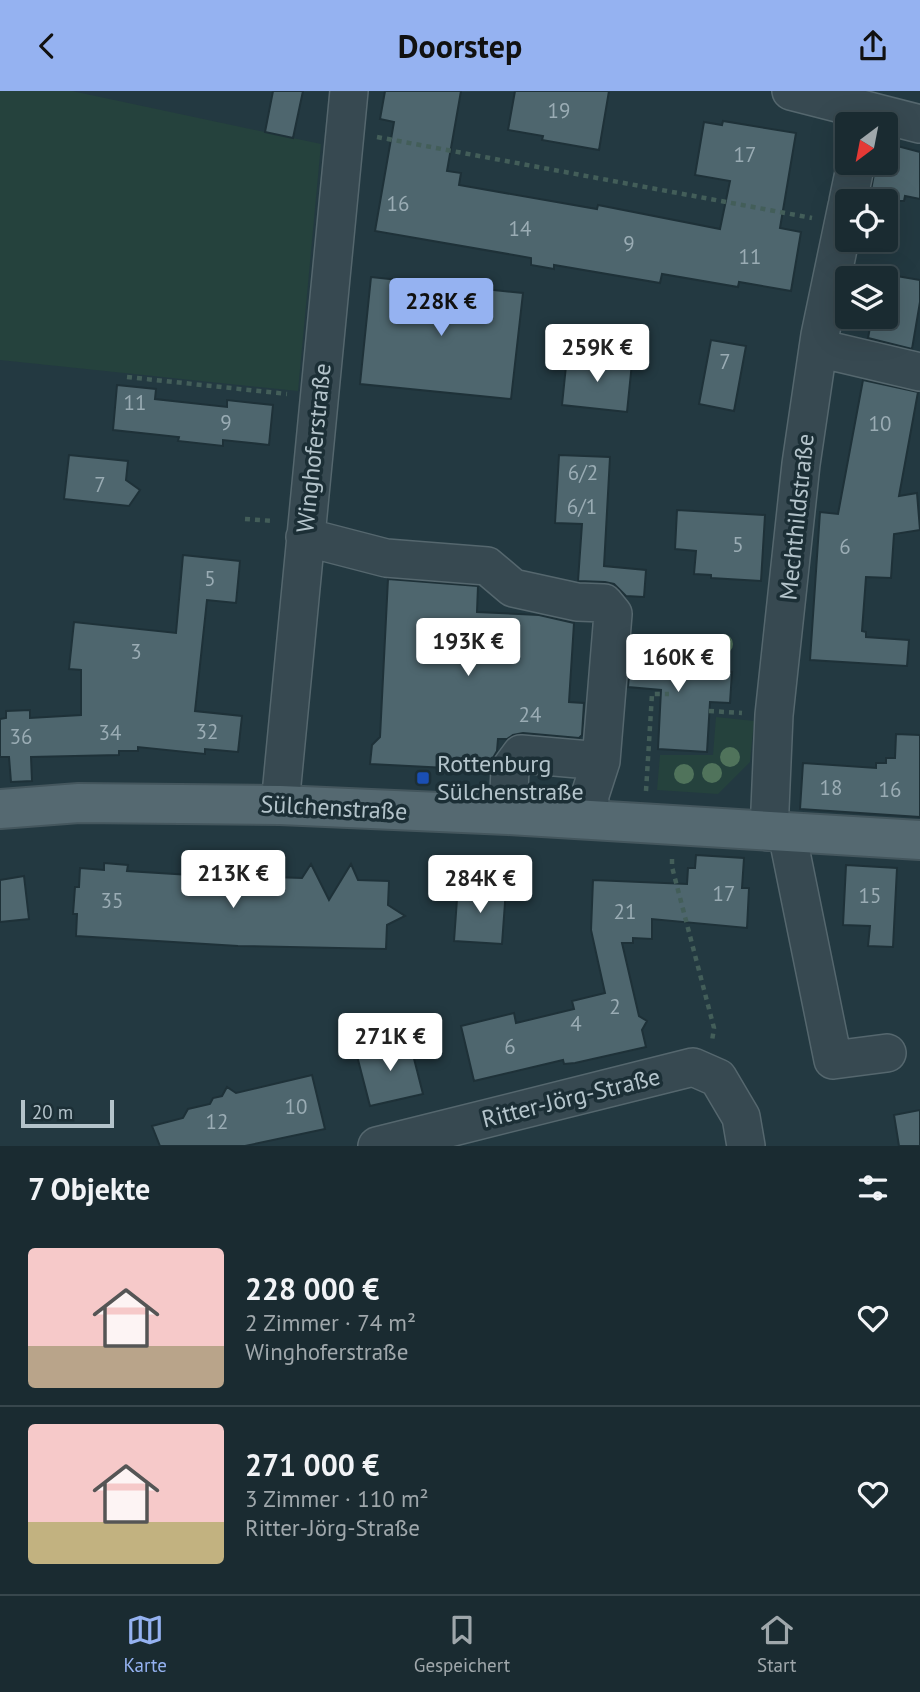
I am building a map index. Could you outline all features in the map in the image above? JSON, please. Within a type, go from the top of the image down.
[{"type":"main road","name":"Sülchenstraße","points":[[0,809],[79,803],[280,805],[508,815],[920,841]]},
{"type":"street","name":"Winghoferstraße","points":[[280,805],[349,91]]},
{"type":"street","points":[[790,91],[920,124]]},
{"type":"street","name":"Mechthildstraße","points":[[837,252],[818,348],[801,464],[774,715],[778,832],[832,1060],[887,1053]]},
{"type":"street","points":[[818,348],[920,372]]},
{"type":"street","points":[[305,537],[386,558],[487,566],[513,588],[577,602],[604,603],[613,614],[601,761],[590,795],[589,820]]},
{"type":"street","points":[[508,815],[510,769],[522,754],[601,761]]},
{"type":"street","name":"Ritter-Jörg-Straße","points":[[377,1146],[694,1067],[707,1073]]},
{"type":"street","points":[[707,1073],[718,1078],[744,1131]]},
{"type":"path","points":[[345,131],[835,208]]},
{"type":"path","points":[[127,377],[319,398]]},
{"type":"path","points":[[645,799],[652,694],[669,694]]},
{"type":"path","points":[[674,826],[672,867],[714,1028],[707,1073]]},
{"type":"green space","points":[[0,91],[72,91],[321,144],[298,391],[0,360]]},
{"type":"green space","points":[[716,717],[754,721],[750,762],[718,794],[657,790],[660,755],[713,755]]},
{"type":"building","points":[[273,91],[303,91],[293,138],[265,132]]},
{"type":"building","points":[[385,91],[461,91],[447,171],[461,173],[459,185],[597,209],[598,205],[720,229],[730,181],[695,175],[704,122],[722,125],[723,121],[796,133],[780,228],[801,232],[791,291],[739,282],[738,287],[662,274],[660,283],[554,265],[554,269],[531,265],[531,258],[375,231],[394,122],[380,119]]},
{"type":"building","points":[[515,91],[609,91],[599,150],[542,140],[543,136],[508,130]]},
{"type":"building","points":[[898,146],[920,152],[920,199],[905,196],[904,201],[898,201],[898,189],[871,189],[874,175],[898,175]]},
{"type":"building","points":[[898,276],[920,280],[920,302],[912,349],[868,338],[870,329],[898,329]]},
{"type":"building","points":[[371,277],[523,293],[511,399],[360,384]]},
{"type":"building","points":[[711,340],[746,346],[734,411],[699,404]]},
{"type":"building","points":[[567,356],[632,363],[627,412],[562,405]]},
{"type":"building","points":[[863,380],[918,392],[899,496],[917,493],[920,530],[894,534],[891,578],[866,577],[862,631],[866,632],[866,637],[909,640],[907,666],[810,660],[820,512],[838,514]]},
{"type":"building","points":[[117,385],[156,389],[155,399],[227,407],[227,400],[273,405],[269,445],[223,440],[223,446],[178,441],[179,437],[113,430]]},
{"type":"building","points":[[69,455],[128,461],[126,480],[140,490],[129,506],[64,499]]},
{"type":"building","points":[[559,455],[610,457],[604,566],[646,570],[644,597],[626,596],[614,584],[578,581],[582,524],[555,523]]},
{"type":"building","points":[[677,510],[765,515],[761,581],[711,578],[711,575],[694,574],[696,551],[675,549]]},
{"type":"building","points":[[183,555],[240,561],[236,603],[207,600],[195,711],[242,716],[238,752],[205,749],[205,754],[138,747],[138,751],[119,751],[119,755],[31,757],[32,781],[11,782],[9,757],[0,757],[0,719],[6,718],[6,711],[30,710],[30,718],[81,715],[81,670],[69,669],[74,622],[176,633]]},
{"type":"building","points":[[388,579],[478,586],[477,612],[539,615],[574,623],[569,702],[584,703],[582,735],[579,738],[523,733],[507,739],[498,739],[497,751],[486,770],[370,764],[372,745],[380,737]]},
{"type":"building","points":[[632,638],[675,641],[673,668],[732,672],[730,703],[710,702],[707,752],[658,749],[661,690],[628,687]]},
{"type":"building","points":[[896,734],[920,735],[920,817],[800,809],[803,763],[876,768],[876,763],[886,763],[886,758],[895,758]]},
{"type":"building","points":[[696,855],[744,858],[742,888],[749,888],[747,928],[652,919],[652,939],[633,938],[633,943],[622,943],[639,1016],[647,1021],[642,1030],[646,1047],[575,1063],[564,1064],[563,1060],[474,1081],[461,1026],[514,1013],[516,1023],[574,1009],[572,1001],[605,993],[591,930],[593,880],[687,884],[688,868],[695,868]]},
{"type":"building","points":[[104,863],[128,865],[127,871],[272,880],[272,877],[302,878],[311,864],[329,900],[351,864],[358,880],[389,881],[388,905],[405,916],[387,925],[386,949],[238,946],[76,936],[77,914],[73,914],[80,868],[104,870]]},
{"type":"building","points":[[846,865],[897,868],[893,947],[868,946],[870,926],[843,925]]},
{"type":"building","points":[[24,876],[29,919],[0,922],[0,880]]},
{"type":"building","points":[[458,885],[506,889],[502,944],[454,941]]},
{"type":"building","points":[[409,1039],[423,1094],[370,1106],[356,1052]]},
{"type":"building","points":[[312,1075],[325,1129],[245,1146],[160,1146],[152,1126],[183,1118],[188,1109],[210,1104],[213,1098],[222,1096],[227,1087],[236,1093]]},
{"type":"building","points":[[920,1110],[920,1146],[899,1146],[894,1115]]},
{"type":"place","name":"Rottenburg Sülchenstraße","points":[[423,778]]}]
